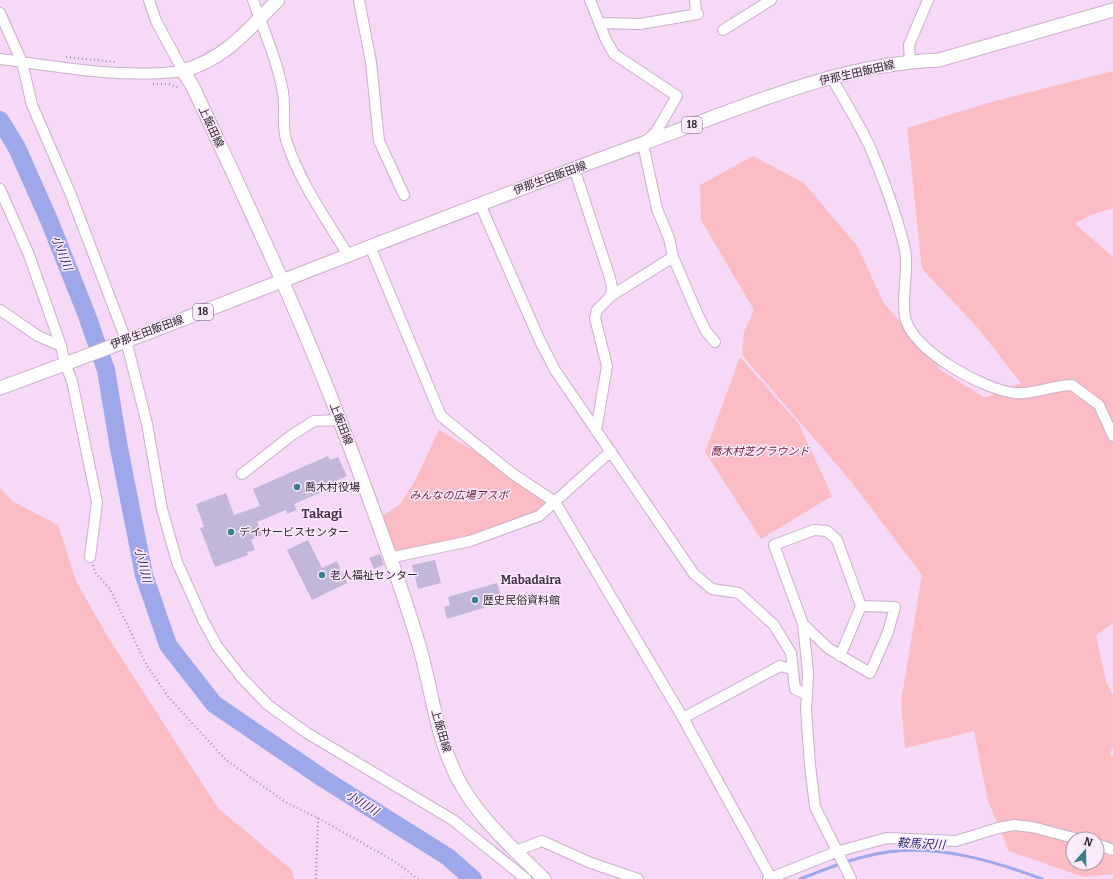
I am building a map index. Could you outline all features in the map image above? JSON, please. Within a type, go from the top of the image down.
[{"type":"main road","points":[[183,71],[199,66],[218,56],[243,35],[278,0]]},
{"type":"main road","name":"伊那生田飯田線","points":[[0,388],[68,365],[125,340],[370,246],[574,168],[771,96],[832,78],[910,61],[939,60],[1113,10]]},
{"type":"main road","name":"上飯田線","points":[[183,71],[196,94],[282,281],[340,420],[404,596],[420,648],[441,736],[450,762],[474,806],[544,879]]},
{"type":"street","points":[[0,59],[128,73],[165,73],[183,71],[156,21],[150,0]]},
{"type":"street","points":[[253,0],[276,60],[283,93],[283,132],[287,144],[303,182],[348,255]]},
{"type":"street","points":[[359,0],[371,62],[378,141],[404,195]]},
{"type":"street","points":[[590,0],[614,54],[677,96],[656,132],[643,144],[657,209],[669,238],[673,257],[698,315],[706,331],[715,342]]},
{"type":"street","points":[[599,23],[640,24],[697,14],[695,0]]},
{"type":"street","points":[[723,30],[771,0]]},
{"type":"street","points":[[910,61],[909,45],[928,0]]},
{"type":"street","points":[[0,13],[20,62],[32,105],[71,194],[125,340],[147,424],[162,509],[177,562],[202,620],[217,646],[242,678],[268,705],[308,734],[453,820],[526,879]]},
{"type":"street","points":[[832,78],[868,144],[888,191],[905,246],[905,318],[911,333],[942,360],[968,378],[1004,391],[1016,394],[1072,385],[1099,405],[1113,436]]},
{"type":"street","points":[[574,168],[610,278],[612,287],[611,296]]},
{"type":"street","points":[[0,189],[29,255],[68,365],[97,502],[90,556]]},
{"type":"street","points":[[480,204],[540,341],[555,370],[694,574],[712,589],[739,593],[774,625],[791,653],[795,689],[807,695]]},
{"type":"street","points":[[370,246],[441,416],[513,474],[555,502],[683,718],[770,878],[887,838],[956,842],[998,828],[1014,825],[1032,827],[1065,836]]},
{"type":"street","points":[[596,431],[607,366],[595,318],[597,310],[611,296],[673,257]]},
{"type":"street","points":[[0,310],[38,336],[61,346]]},
{"type":"street","points":[[242,474],[292,435],[314,421],[340,420]]},
{"type":"street","points":[[389,558],[470,540],[539,516],[611,451]]},
{"type":"street","points":[[840,656],[861,606],[837,540],[827,531],[814,530],[774,545],[803,624],[808,672],[806,709],[815,807],[851,879]]},
{"type":"street","points":[[803,624],[828,648],[870,673],[888,632],[895,607],[861,606]]},
{"type":"street","points":[[683,718],[780,666],[792,669]]},
{"type":"street","points":[[516,851],[542,842],[591,863],[638,879]]},
{"type":"path","points":[[64,57],[116,62]]},
{"type":"path","points":[[169,84],[182,88]]},
{"type":"path","points":[[90,556],[96,572],[110,589],[147,666],[170,699],[188,721],[226,760],[287,803],[318,818],[394,861],[418,879]]},
{"type":"path","points":[[316,879],[318,818]]},
{"type":"green space","points":[[1113,71],[1113,208],[1090,215],[1075,224],[1113,257],[1113,623],[1096,635],[1106,682],[1113,695],[1113,745],[1110,755],[1113,757],[1113,874],[1084,877],[1067,871],[1105,871],[1105,831],[1065,831],[1065,870],[1009,851],[988,801],[974,731],[905,748],[901,702],[922,575],[849,479],[742,355],[744,332],[754,310],[701,220],[700,185],[753,156],[804,183],[858,247],[883,302],[942,371],[985,398],[1021,383],[977,327],[922,269],[907,128],[984,104]]},
{"type":"green space","name":"喬木村芝グラウンド","points":[[740,357],[799,424],[832,496],[761,539],[705,452]]},
{"type":"green space","name":"みんなの広場アスボ","points":[[439,430],[513,474],[552,502],[515,525],[389,558],[380,518],[400,504],[415,481]]},
{"type":"green space","points":[[0,488],[12,501],[58,525],[76,581],[106,634],[218,808],[292,870],[294,879],[0,879]]},
{"type":"building","points":[[328,456],[330,460],[338,457],[347,476],[336,481],[338,485],[294,504],[297,510],[287,514],[286,510],[257,522],[262,535],[251,540],[255,550],[247,552],[248,555],[215,567],[200,528],[204,527],[196,504],[226,493],[234,515],[260,506],[253,489]]},
{"type":"building","name":"老人福祉センター","points":[[308,540],[322,568],[337,561],[347,583],[312,600],[287,550]]},
{"type":"building","points":[[380,554],[384,565],[374,569],[369,558]]},
{"type":"building","points":[[435,560],[441,583],[418,589],[412,565]]},
{"type":"building","name":"歴史民俗資料館","points":[[497,583],[503,602],[447,619],[444,607],[450,605],[448,597]]},
{"type":"waterway","name":"小川川","points":[[0,120],[17,148],[49,220],[86,313],[106,370],[119,448],[144,575],[168,645],[214,704],[324,779],[448,857],[473,879]]},
{"type":"waterway","name":"鞍馬沢川","points":[[800,879],[865,856],[908,850],[966,856],[1005,866],[1042,879]]},
{"type":"place","name":"喬木村役場","points":[[297,487]]},
{"type":"place","name":"デイサービスセンター","points":[[231,532]]},
{"type":"place","name":"老人福祉センター","points":[[322,575]]},
{"type":"place","name":"歴史民俗資料館","points":[[475,600]]},
{"type":"district","name":"Takagi","points":[[322,513]]},
{"type":"district","name":"Mabadaira","points":[[531,580]]}]
